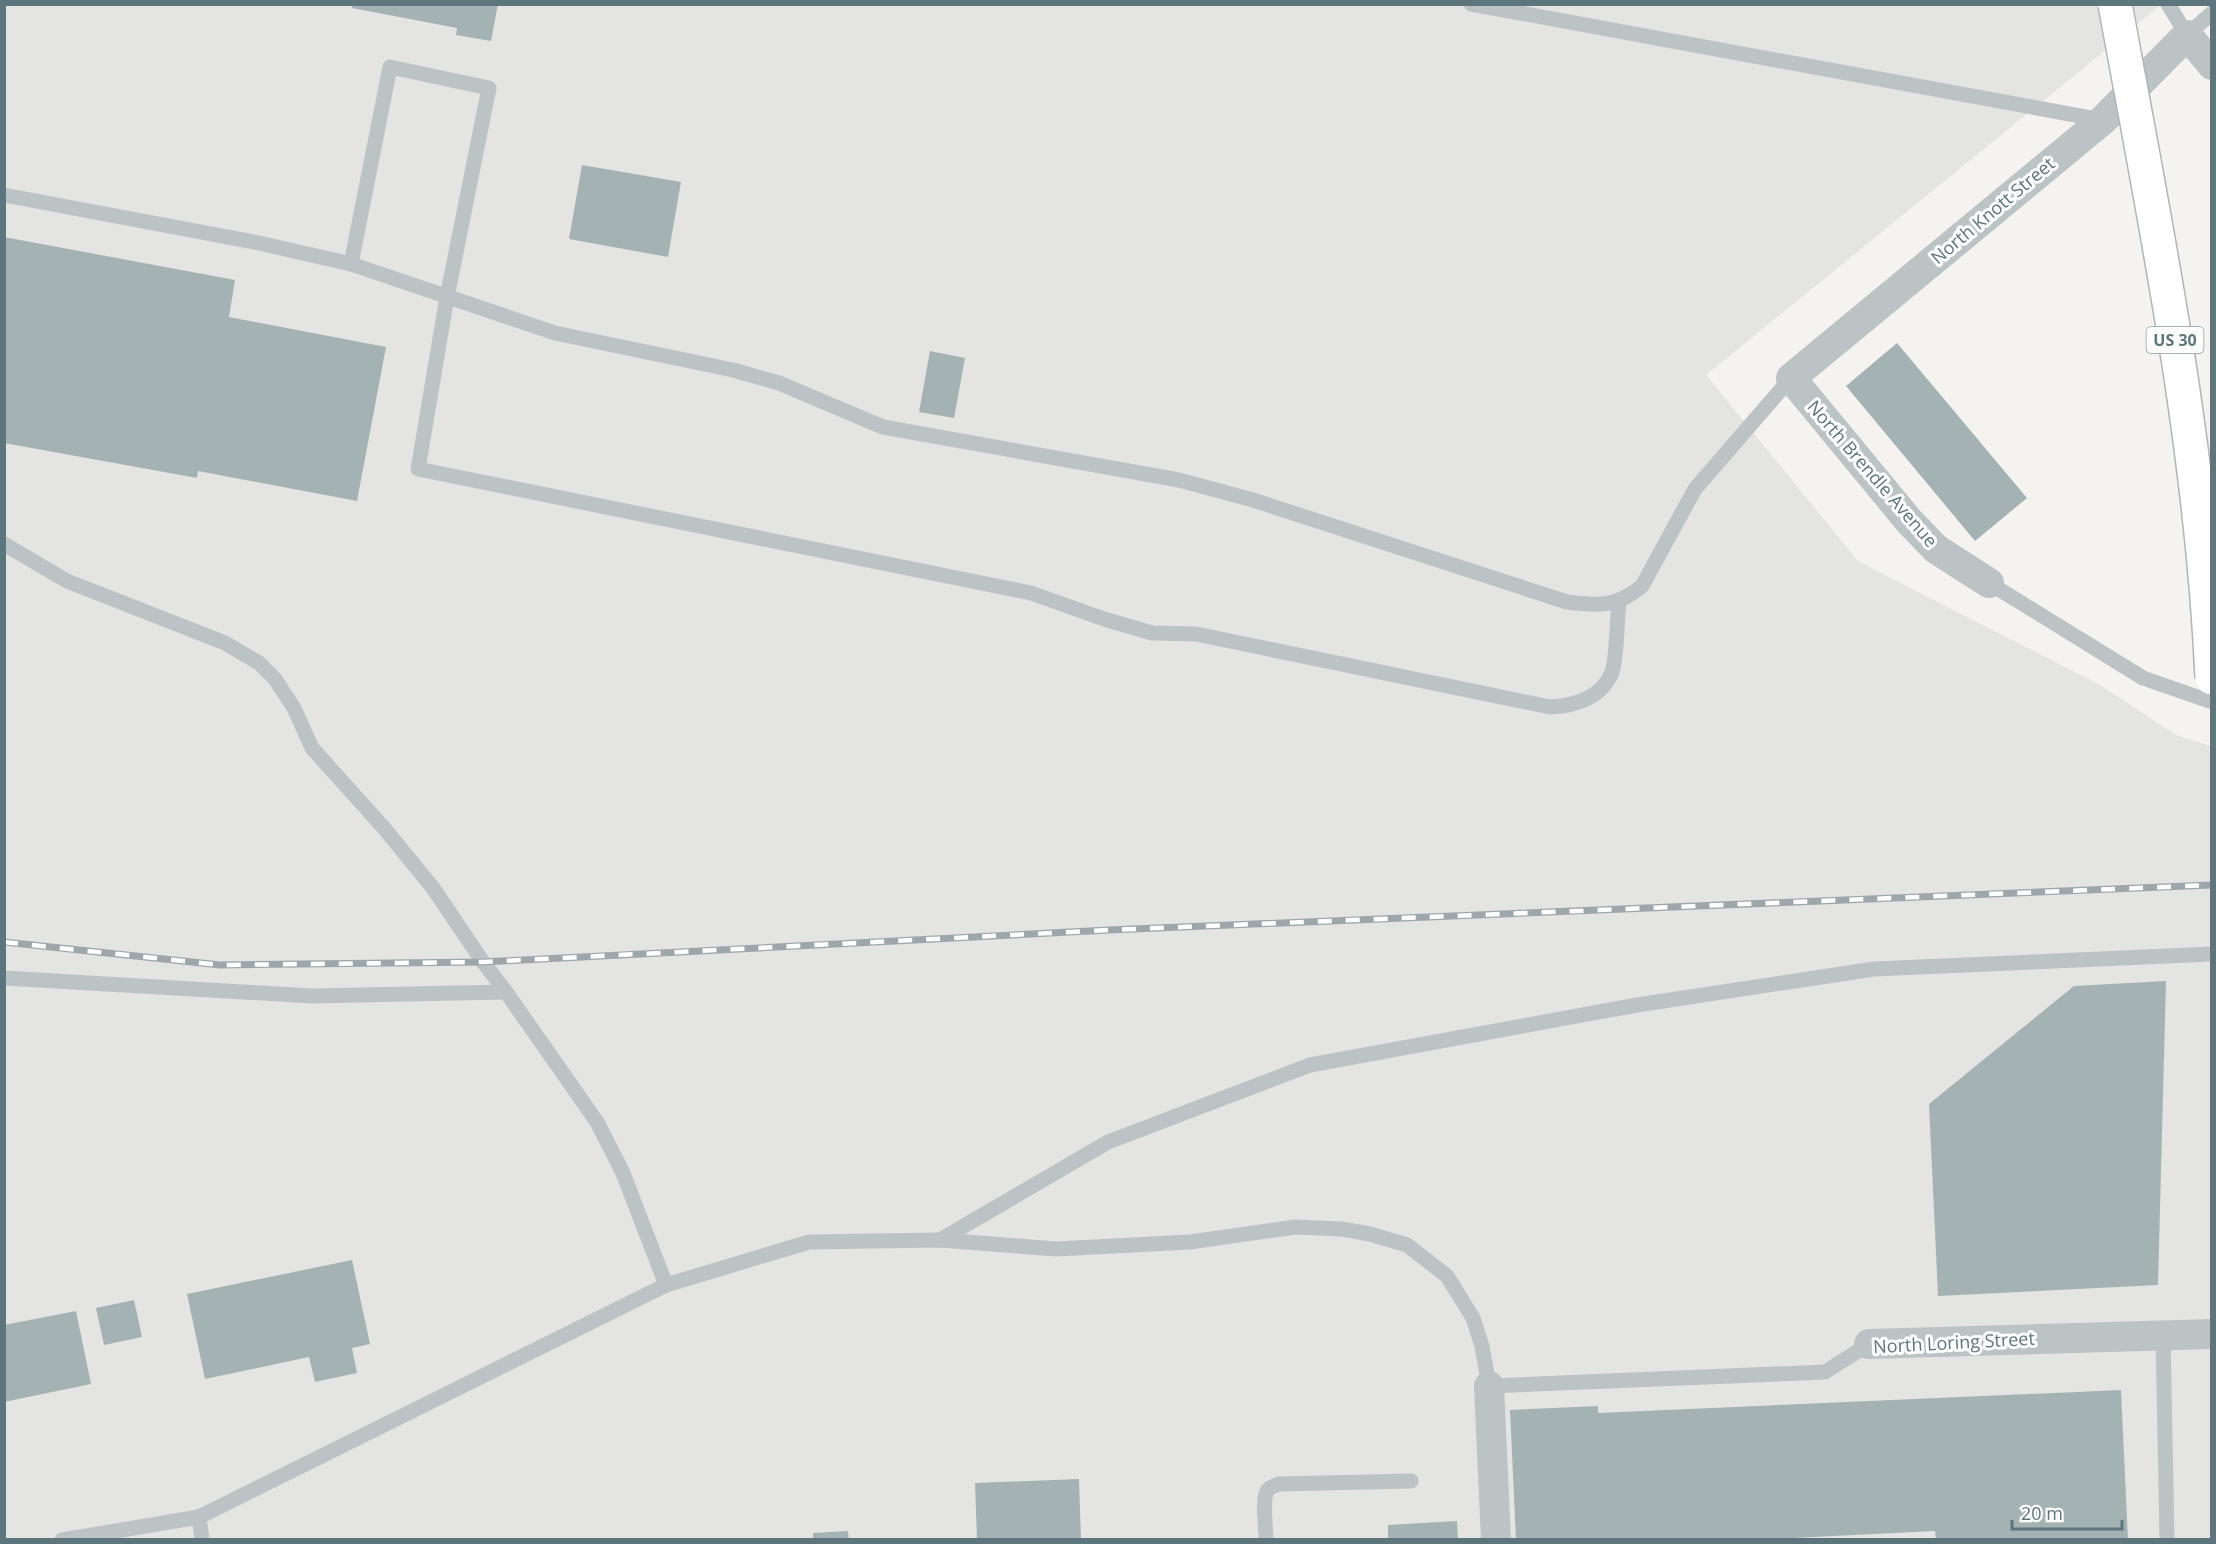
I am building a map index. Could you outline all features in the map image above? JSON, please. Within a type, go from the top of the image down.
[{"type":"highway","name":"US 30","points":[[2117,4],[2165,266]]},
{"type":"highway","name":"US 30","points":[[2117,4],[2183,394],[2197,494],[2211,678]]},
{"type":"street","name":"North Knott Street","points":[[1791,378],[2103,120],[2187,35]]},
{"type":"street","points":[[2187,35],[2211,65]]},
{"type":"street","name":"North Brendle Avenue","points":[[1791,378],[1908,521],[1936,549],[1989,583]]},
{"type":"street","name":"North Loring Street","points":[[1869,1344],[2211,1334]]},
{"type":"street","points":[[1489,1386],[1496,1539]]},
{"type":"lane","points":[[1471,4],[2103,120]]},
{"type":"lane","points":[[2168,4],[2187,35],[2211,13]]},
{"type":"lane","points":[[351,264],[390,67],[489,88],[447,297],[418,469],[1031,593],[1152,633],[1196,634],[1550,707],[1567,706],[1586,700],[1601,688],[1612,673],[1619,602]]},
{"type":"lane","points":[[4,195],[259,243],[351,264],[555,333],[733,370],[768,380],[883,428],[1179,480],[1253,500],[1567,602],[1603,605],[1619,602],[1642,586],[1695,489],[1791,378]]},
{"type":"lane","points":[[4,544],[67,580],[225,643],[259,663],[275,679],[294,708],[312,748],[384,828],[433,888],[597,1122],[623,1173],[666,1286]]},
{"type":"lane","points":[[1989,583],[2143,678],[2211,702]]},
{"type":"lane","points":[[940,1240],[1108,1142],[1310,1065],[1637,1005],[1874,969],[2211,954]]},
{"type":"lane","points":[[4,978],[312,996],[506,992]]},
{"type":"lane","points":[[62,1539],[199,1517],[666,1286],[809,1242],[940,1240],[1056,1249],[1190,1242],[1295,1227],[1342,1229],[1370,1234],[1407,1245],[1447,1276],[1473,1318],[1482,1347],[1489,1386]]},
{"type":"lane","points":[[2163,1335],[2167,1539]]},
{"type":"lane","name":"North Loring Street","points":[[1489,1386],[1825,1372],[1869,1344]]},
{"type":"lane","points":[[1266,1539],[1265,1500],[1266,1492],[1271,1487],[1279,1484],[1412,1481]]},
{"type":"lane","points":[[199,1517],[202,1539]]},
{"type":"shaded area","points":[[5,5],[2161,5],[1706,375],[1858,561],[2100,685],[2176,735],[2211,746],[2211,1539],[5,1540]]},
{"type":"building","points":[[353,4],[498,4],[491,41],[456,35],[457,28],[352,8]]},
{"type":"building","points":[[582,165],[681,182],[668,257],[569,239]]},
{"type":"building","points":[[4,237],[235,280],[229,317],[386,347],[357,501],[198,471],[197,478],[4,443]]},
{"type":"building","points":[[1897,343],[2027,498],[1975,541],[1846,386]]},
{"type":"building","points":[[930,351],[965,358],[954,418],[919,412]]},
{"type":"building","points":[[2166,981],[2158,1285],[1938,1296],[1929,1104],[2074,986]]},
{"type":"building","points":[[352,1260],[370,1344],[352,1348],[357,1373],[315,1382],[309,1357],[205,1379],[187,1294]]},
{"type":"building","points":[[134,1300],[142,1337],[104,1345],[96,1308]]},
{"type":"building","points":[[76,1311],[91,1384],[4,1402],[4,1325]]},
{"type":"building","points":[[2121,1390],[2128,1540],[1936,1540],[1935,1531],[1753,1540],[1516,1540],[1510,1410],[1598,1406],[1598,1413]]},
{"type":"building","points":[[1079,1479],[1081,1540],[977,1540],[975,1483]]},
{"type":"building","points":[[1457,1521],[1458,1540],[1388,1540],[1388,1525]]},
{"type":"building","points":[[848,1531],[849,1540],[813,1540],[813,1533]]},
{"type":"railway","points":[[4,942],[220,965],[483,962],[1109,930],[2212,885]]}]
